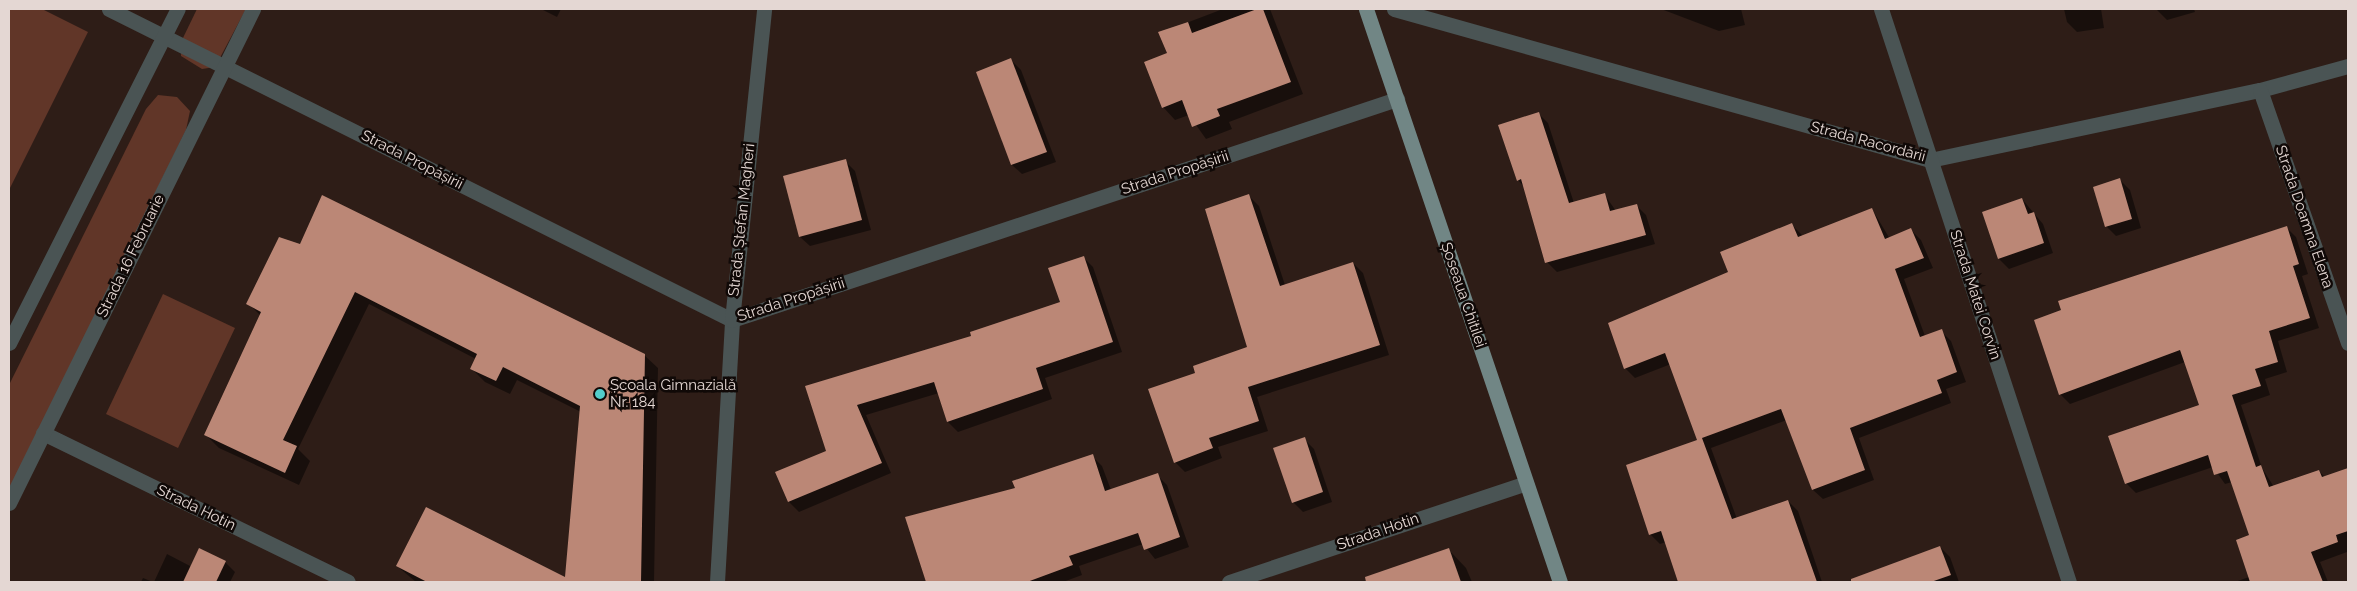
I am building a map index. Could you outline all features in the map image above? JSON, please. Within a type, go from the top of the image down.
[{"type":"main road","name":"Șoseaua Chitilei","points":[[1366,9],[1560,582]]},
{"type":"street","name":"Strada Propășirii","points":[[109,9],[732,320],[1397,99]]},
{"type":"street","points":[[9,343],[178,9]]},
{"type":"street","name":"Strada 16 Februarie","points":[[9,503],[253,9]]},
{"type":"street","name":"Strada Ștefan Magheri","points":[[717,582],[732,320],[764,9]]},
{"type":"street","name":"Strada Racordării","points":[[1394,9],[1930,160],[2260,90],[2348,66]]},
{"type":"street","name":"Strada Matei Corvin","points":[[1881,9],[2069,582]]},
{"type":"street","name":"Strada Doamna Elena","points":[[2260,90],[2348,343]]},
{"type":"street","name":"Strada Hotin","points":[[43,433],[348,582]]},
{"type":"street","name":"Strada Hotin","points":[[1229,582],[1526,483]]},
{"type":"shaded area","points":[[9,9],[42,9],[88,32],[9,190]]},
{"type":"shaded area","points":[[197,9],[246,9],[215,67],[202,69],[181,56],[181,42]]},
{"type":"shaded area","points":[[158,95],[177,97],[190,111],[186,130],[9,491],[9,385],[146,109]]},
{"type":"shaded area","points":[[163,294],[235,328],[178,448],[106,414]]},
{"type":"building","points":[[1257,9],[1263,9],[1291,82],[1217,109],[1220,116],[1192,127],[1182,100],[1162,108],[1144,62],[1167,53],[1158,32],[1188,22],[1192,33]]},
{"type":"building","points":[[1011,58],[1047,152],[1011,165],[976,72]]},
{"type":"building","points":[[1539,112],[1569,203],[1605,193],[1610,211],[1637,204],[1646,235],[1545,263],[1521,179],[1517,181],[1498,125]]},
{"type":"building","points":[[846,159],[862,220],[799,237],[783,176]]},
{"type":"building","points":[[2120,178],[2132,219],[2105,227],[2093,187]]},
{"type":"building","points":[[1249,194],[1280,286],[1353,262],[1380,345],[1248,387],[1259,421],[1209,438],[1213,448],[1174,463],[1148,389],[1195,373],[1193,366],[1247,347],[1205,209]]},
{"type":"building","name":"Școala Gimnazială Nr. 184","points":[[322,195],[645,354],[641,582],[427,582],[396,566],[426,507],[565,577],[580,406],[503,367],[496,381],[470,369],[477,354],[355,292],[283,440],[297,446],[285,473],[204,435],[261,312],[246,304],[279,237],[300,244]]},
{"type":"building","points":[[2022,198],[2028,214],[2034,212],[2044,243],[1998,259],[1982,212]]},
{"type":"building","points":[[1872,208],[1885,239],[1911,228],[1924,258],[1895,269],[1920,337],[1942,329],[1957,372],[1937,380],[1942,393],[1850,428],[1865,470],[1812,490],[1781,409],[1702,438],[1732,519],[1788,500],[1817,582],[1678,582],[1661,531],[1649,535],[1626,465],[1697,440],[1665,353],[1624,369],[1608,323],[1728,272],[1720,252],[1792,223],[1798,237]]},
{"type":"building","points":[[2287,226],[2299,264],[2293,266],[2310,318],[2269,331],[2278,362],[2255,369],[2261,386],[2232,395],[2256,467],[2261,465],[2269,487],[2319,470],[2322,477],[2348,468],[2348,531],[2336,535],[2338,542],[2311,552],[2323,582],[2250,582],[2236,540],[2249,535],[2227,471],[2214,475],[2208,455],[2125,484],[2108,436],[2199,405],[2180,350],[2059,395],[2034,320],[2061,310],[2058,301]]},
{"type":"building","points":[[1084,256],[1113,342],[1036,368],[1043,389],[947,422],[934,382],[857,405],[882,463],[788,502],[775,472],[826,451],[805,386],[971,336],[970,332],[1060,302],[1048,268]]},
{"type":"building","points":[[1305,437],[1323,492],[1292,503],[1273,448]]},
{"type":"building","points":[[1093,454],[1105,491],[1158,473],[1180,537],[1144,550],[1138,533],[1069,556],[1073,565],[1027,582],[926,582],[905,517],[1015,488],[1012,481]]},
{"type":"building","points":[[1940,546],[1951,575],[1931,582],[1851,582],[1851,579]]},
{"type":"building","points":[[199,548],[226,561],[216,582],[183,582]]},
{"type":"building","points":[[1449,548],[1461,582],[1366,582],[1365,577]]},
{"type":"place","name":"Școala Gimnazială Nr. 184","points":[[600,394]]}]
